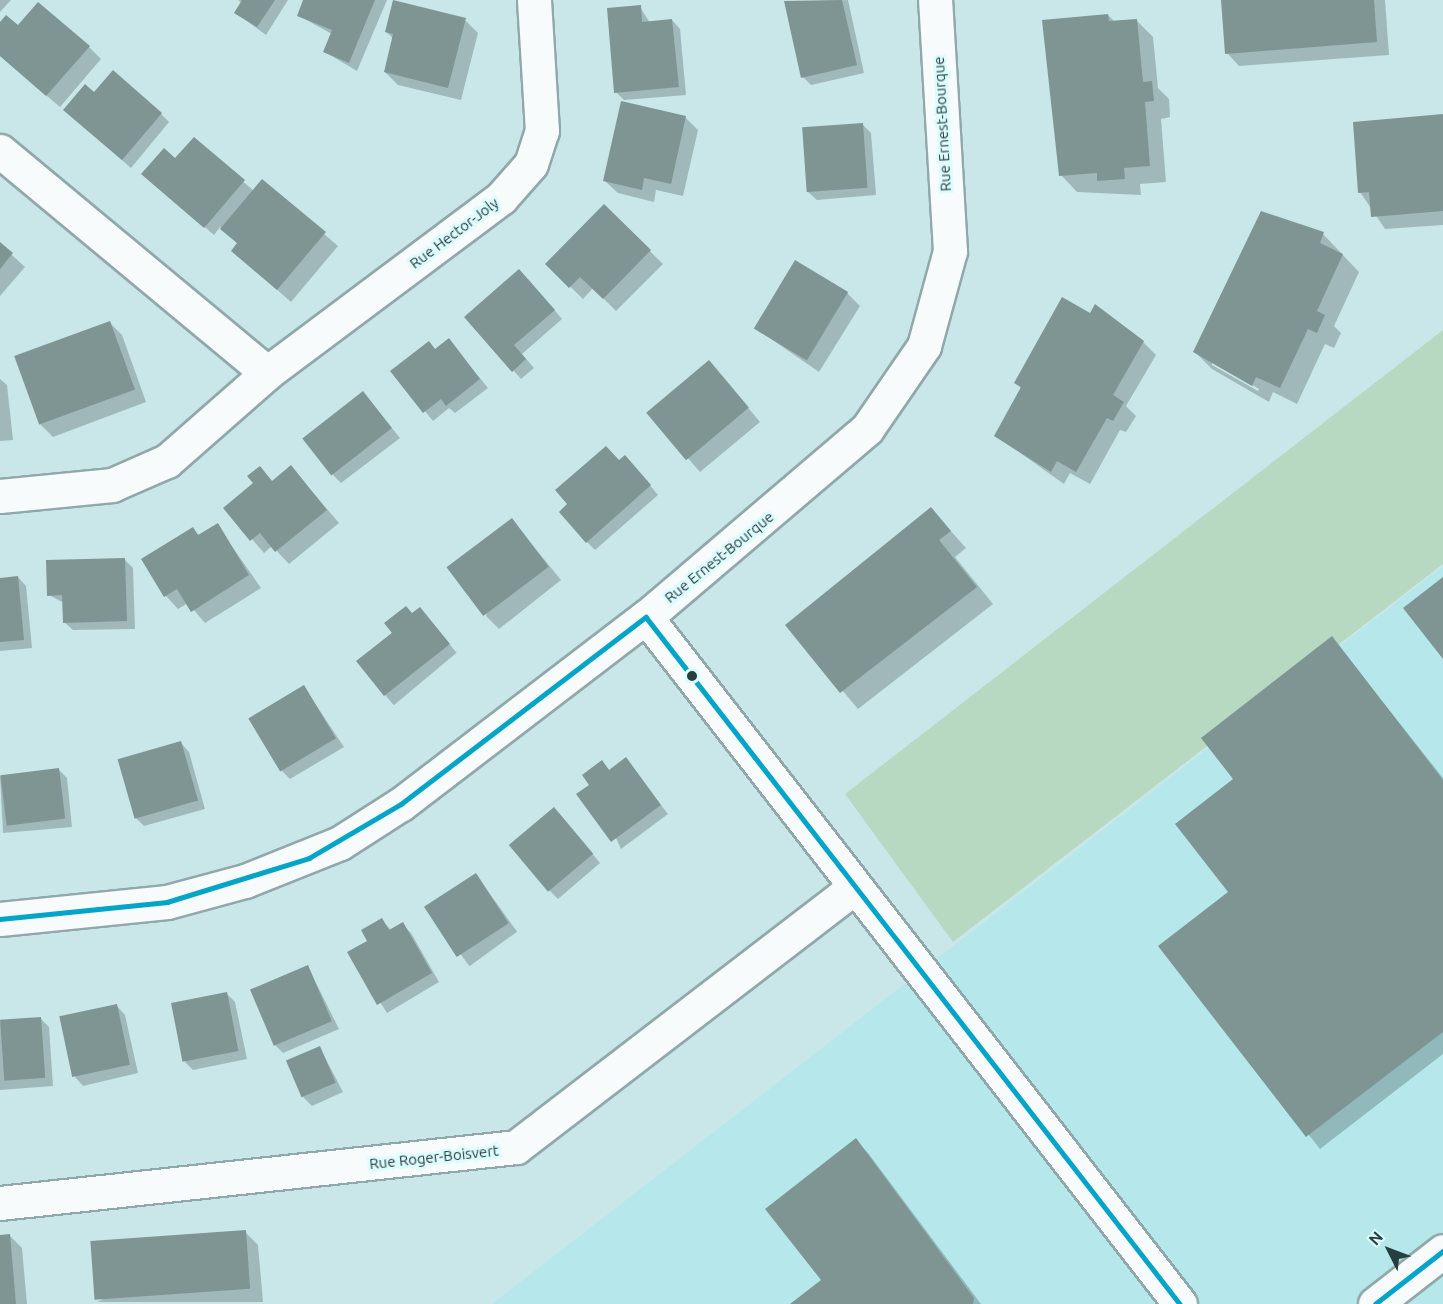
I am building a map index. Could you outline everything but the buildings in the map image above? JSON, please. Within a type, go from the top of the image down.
[{"type":"street","name":"Rue Hector-Joly","points":[[0,496],[112,485],[167,461],[267,374],[501,198],[531,164],[542,131],[534,0]]},
{"type":"street","name":"Rue Ernest-Bourque","points":[[0,919],[167,902],[309,858],[401,804],[646,617],[867,429],[924,346],[950,251],[935,0]]},
{"type":"street","points":[[0,151],[267,374]]},
{"type":"street","points":[[646,617],[854,888],[1180,1304]]},
{"type":"street","name":"Rue Roger-Boisvert","points":[[0,1203],[516,1147],[854,888]]},
{"type":"street","points":[[1375,1304],[1443,1251]]},
{"type":"shaded area","points":[[1443,566],[1443,1304],[492,1304]]},
{"type":"green space","points":[[1443,330],[1443,564],[953,942],[845,794]]},
{"type":"transit line","points":[[0,919],[167,902],[309,858],[401,804],[646,617],[1180,1304]]},
{"type":"transit line","points":[[1375,1304],[1443,1251]]}]
